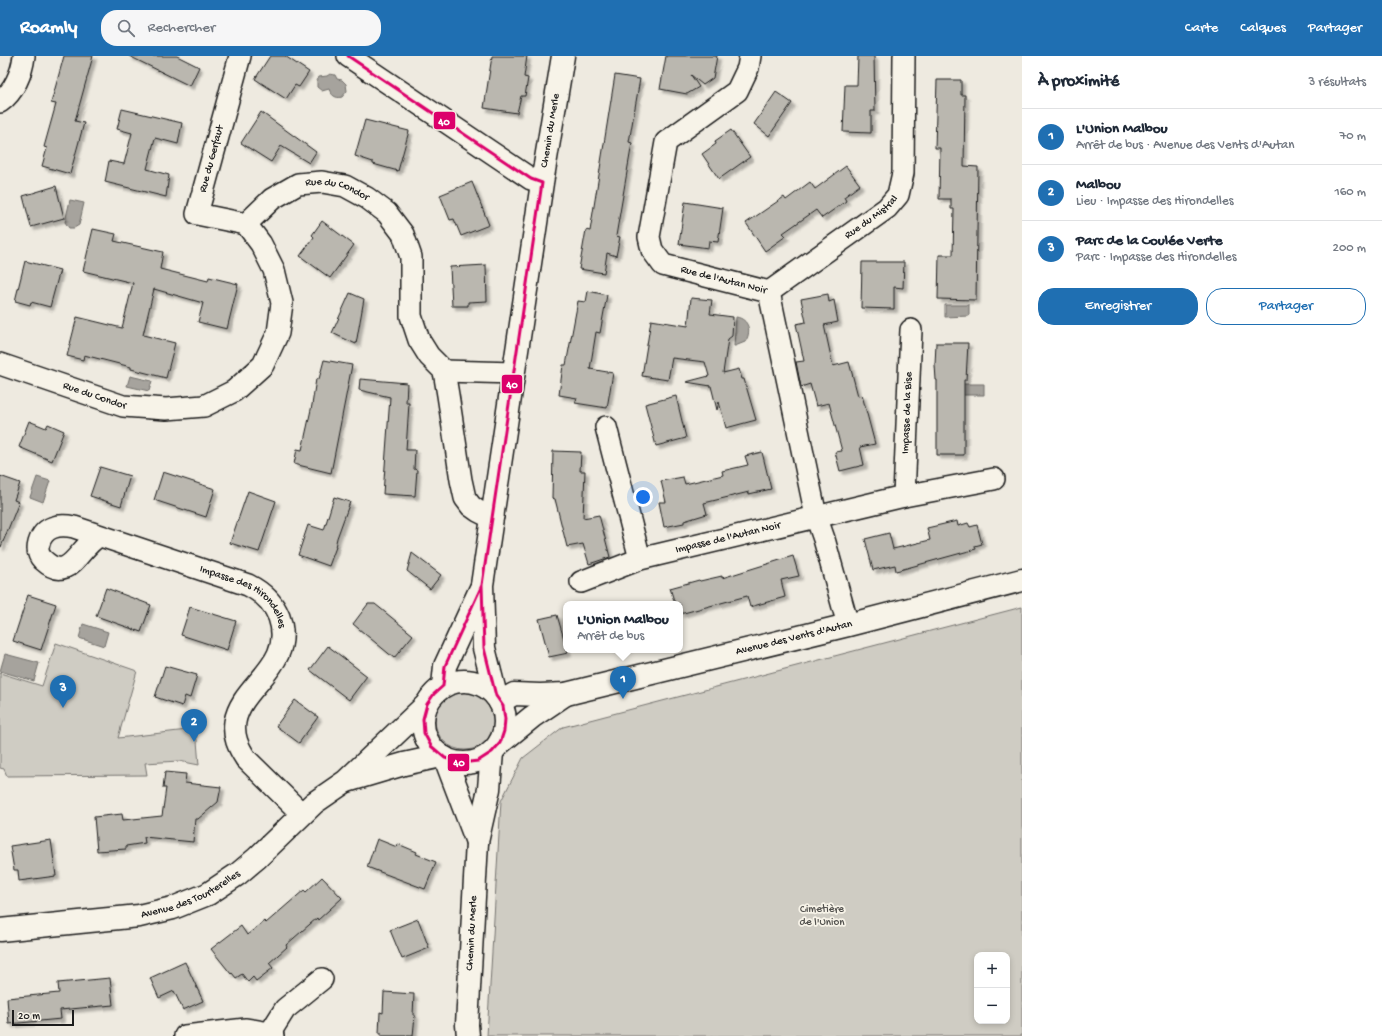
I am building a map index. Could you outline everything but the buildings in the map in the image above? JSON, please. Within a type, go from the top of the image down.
[{"type":"street","points":[[0,102],[5,99],[17,81],[24,56]]},
{"type":"street","name":"Rue du Gerfaut","points":[[240,56],[197,214],[246,224]]},
{"type":"street","points":[[348,56],[530,179],[542,183]]},
{"type":"street","name":"Chemin du Merle","points":[[498,699],[484,648],[482,585],[542,183],[563,56]]},
{"type":"street","name":"Rue de l'Autan Noir","points":[[750,56],[748,68],[737,91],[666,142],[649,237],[652,250],[663,265],[769,292],[816,516],[848,625]]},
{"type":"street","name":"Rue du Mistral","points":[[769,292],[887,208],[898,195],[903,173],[904,56]]},
{"type":"street","name":"Rue du Condor","points":[[0,364],[123,406],[166,409],[204,406],[234,391],[263,365],[278,333],[282,303],[274,270],[261,244],[246,224],[272,199],[298,184],[322,182],[346,186],[367,198],[387,213],[403,234],[411,257],[411,316],[419,340],[428,356],[444,371]]},
{"type":"street","name":"Impasse de la Bise","points":[[904,496],[911,330]]},
{"type":"street","points":[[493,516],[478,512],[465,498],[444,371],[514,373]]},
{"type":"street","points":[[606,427],[640,560]]},
{"type":"street","points":[[816,516],[904,496],[994,479]]},
{"type":"street","name":"Impasse de l'Autan Noir","points":[[582,582],[640,560],[816,516]]},
{"type":"street","name":"Impasse des Hirondelles","points":[[99,536],[248,585],[268,598],[280,623],[281,640],[279,650],[276,659],[246,698],[239,710],[235,720],[235,739],[246,759],[302,814]]},
{"type":"street","name":"Avenue des Vents d'Autan","points":[[498,699],[514,694],[566,694],[848,625],[1022,580]]},
{"type":"street","name":"Chemin du Merle","points":[[443,686],[445,666],[482,585]]},
{"type":"street","points":[[457,681],[471,681],[485,686],[498,699],[503,706],[505,719],[504,731],[496,747],[478,761],[461,763],[443,757],[431,746],[424,733],[423,718],[427,704],[434,694],[443,686],[457,681]]},
{"type":"street","name":"Avenue des Vents d'Autan","points":[[496,747],[532,717],[566,694]]},
{"type":"street","name":"Avenue des Tourterelles","points":[[0,930],[139,916],[173,908],[208,894],[238,874],[257,858],[314,802],[346,781],[427,704]]},
{"type":"street","name":"Chemin du Merle","points":[[466,1032],[477,842],[489,789],[496,747]]},
{"type":"street","name":"Chemin du Merle","points":[[443,757],[477,842]]},
{"type":"street","name":"Avenue des Tourterelles","points":[[346,781],[404,764],[443,757]]},
{"type":"street","points":[[185,1036],[246,1029],[271,1034],[285,1009],[322,979]]},
{"type":"green space","name":"Cimetière de l'Union","points":[[1022,607],[1022,1036],[487,1036],[501,801],[523,758],[563,727]]},
{"type":"green space","points":[[56,643],[137,671],[118,738],[196,729],[199,765],[179,761],[145,763],[147,775],[7,776],[4,769],[0,768],[0,673],[42,686]]},
{"type":"green space","points":[[459,690],[471,690],[482,695],[490,703],[495,714],[493,732],[482,745],[471,750],[459,750],[448,745],[440,737],[435,726],[435,714],[440,703],[448,695]]},
{"type":"shaded area","points":[[330,74],[335,75],[337,79],[342,80],[346,84],[347,91],[342,97],[334,96],[329,89],[322,91],[317,87],[319,77]]},
{"type":"shaded area","points":[[70,200],[84,203],[79,225],[74,228],[69,228],[65,222]]},
{"type":"shaded area","points":[[945,305],[969,305],[969,316],[945,317]]},
{"type":"shaded area","points":[[736,317],[744,320],[749,330],[745,342],[734,346]]},
{"type":"shaded area","points":[[130,376],[152,381],[149,391],[127,386]]},
{"type":"shaded area","points":[[961,384],[984,384],[984,395],[961,395]]},
{"type":"shaded area","points":[[37,477],[50,481],[43,502],[30,497]]},
{"type":"shaded area","points":[[83,624],[108,632],[104,646],[79,638]]},
{"type":"shaded area","points":[[5,654],[39,663],[34,681],[0,671]]},
{"type":"transit line","name":"40","points":[[348,56],[531,179],[542,183]]},
{"type":"transit line","name":"40","points":[[482,585],[542,183]]},
{"type":"transit line","name":"40","points":[[482,585],[484,648],[496,696],[503,706],[505,719],[504,731],[500,743],[492,752],[478,761],[461,763],[445,758],[431,746],[424,733],[423,719],[427,704],[434,694],[443,686],[445,666],[482,585]]},
{"type":"place","name":"L'Union Malbou","points":[[623,699]]},
{"type":"place","name":"Parc de la Coulée Verte","points":[[63,708]]},
{"type":"place","name":"Malbou","points":[[194,742]]}]
